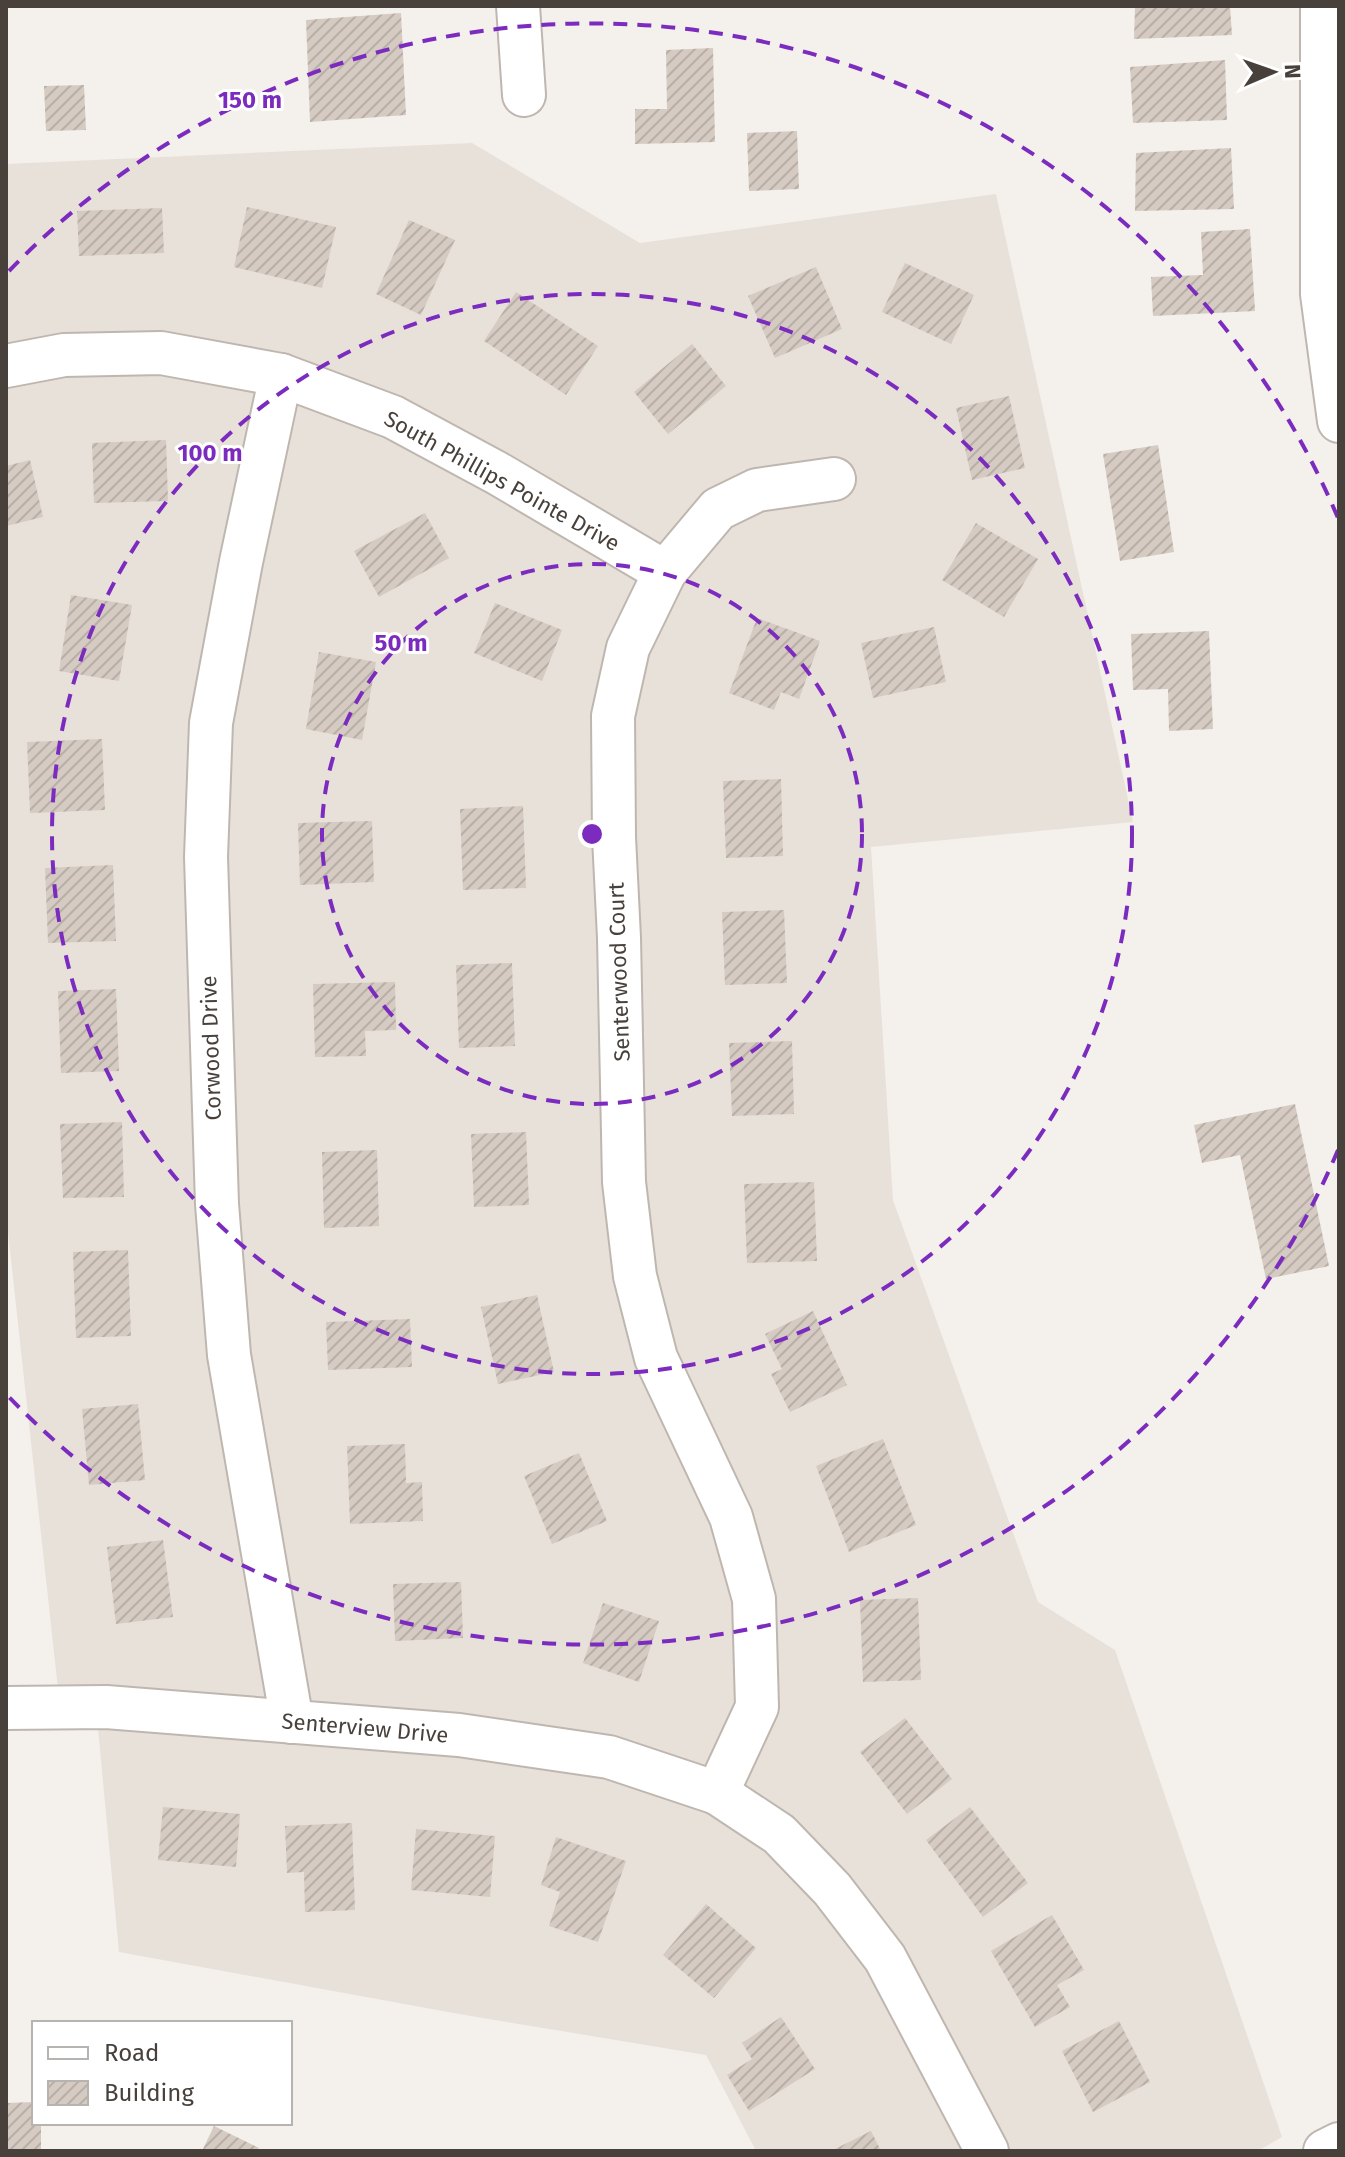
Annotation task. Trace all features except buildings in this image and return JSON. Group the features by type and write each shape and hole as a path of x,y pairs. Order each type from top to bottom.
{"street":[{"path":"518,6 524,95"},
{"path":"1328,29 1322,294 1339,421"},
{"name":"South Phillips Pointe Drive","path":"6,366 64,355 161,353 281,375 393,417 497,473 665,572"},
{"name":"Corwood Drive","path":"281,375 211,723 206,857 217,1204 229,1355 292,1722"},
{"name":"Senterwood Court","path":"717,1793 757,1707 754,1599 731,1517 656,1358 635,1276 624,1182 613,716 628,648 665,572 718,509 757,490 834,479"},
{"name":"Senterview Drive","path":"6,1708 106,1707 459,1735 609,1757 717,1793 779,1834 832,1889 885,1958 987,2151"},
{"path":"1325,2151 1339,2144"}],"shaded area":[{"path":"472,143 640,243 996,194 1133,822 871,847 893,1200 1038,1602 1115,1650 1282,2137 1258,2151 756,2151 706,2055 119,1952 95,1696 58,1689 6,1214 6,164"}]}
